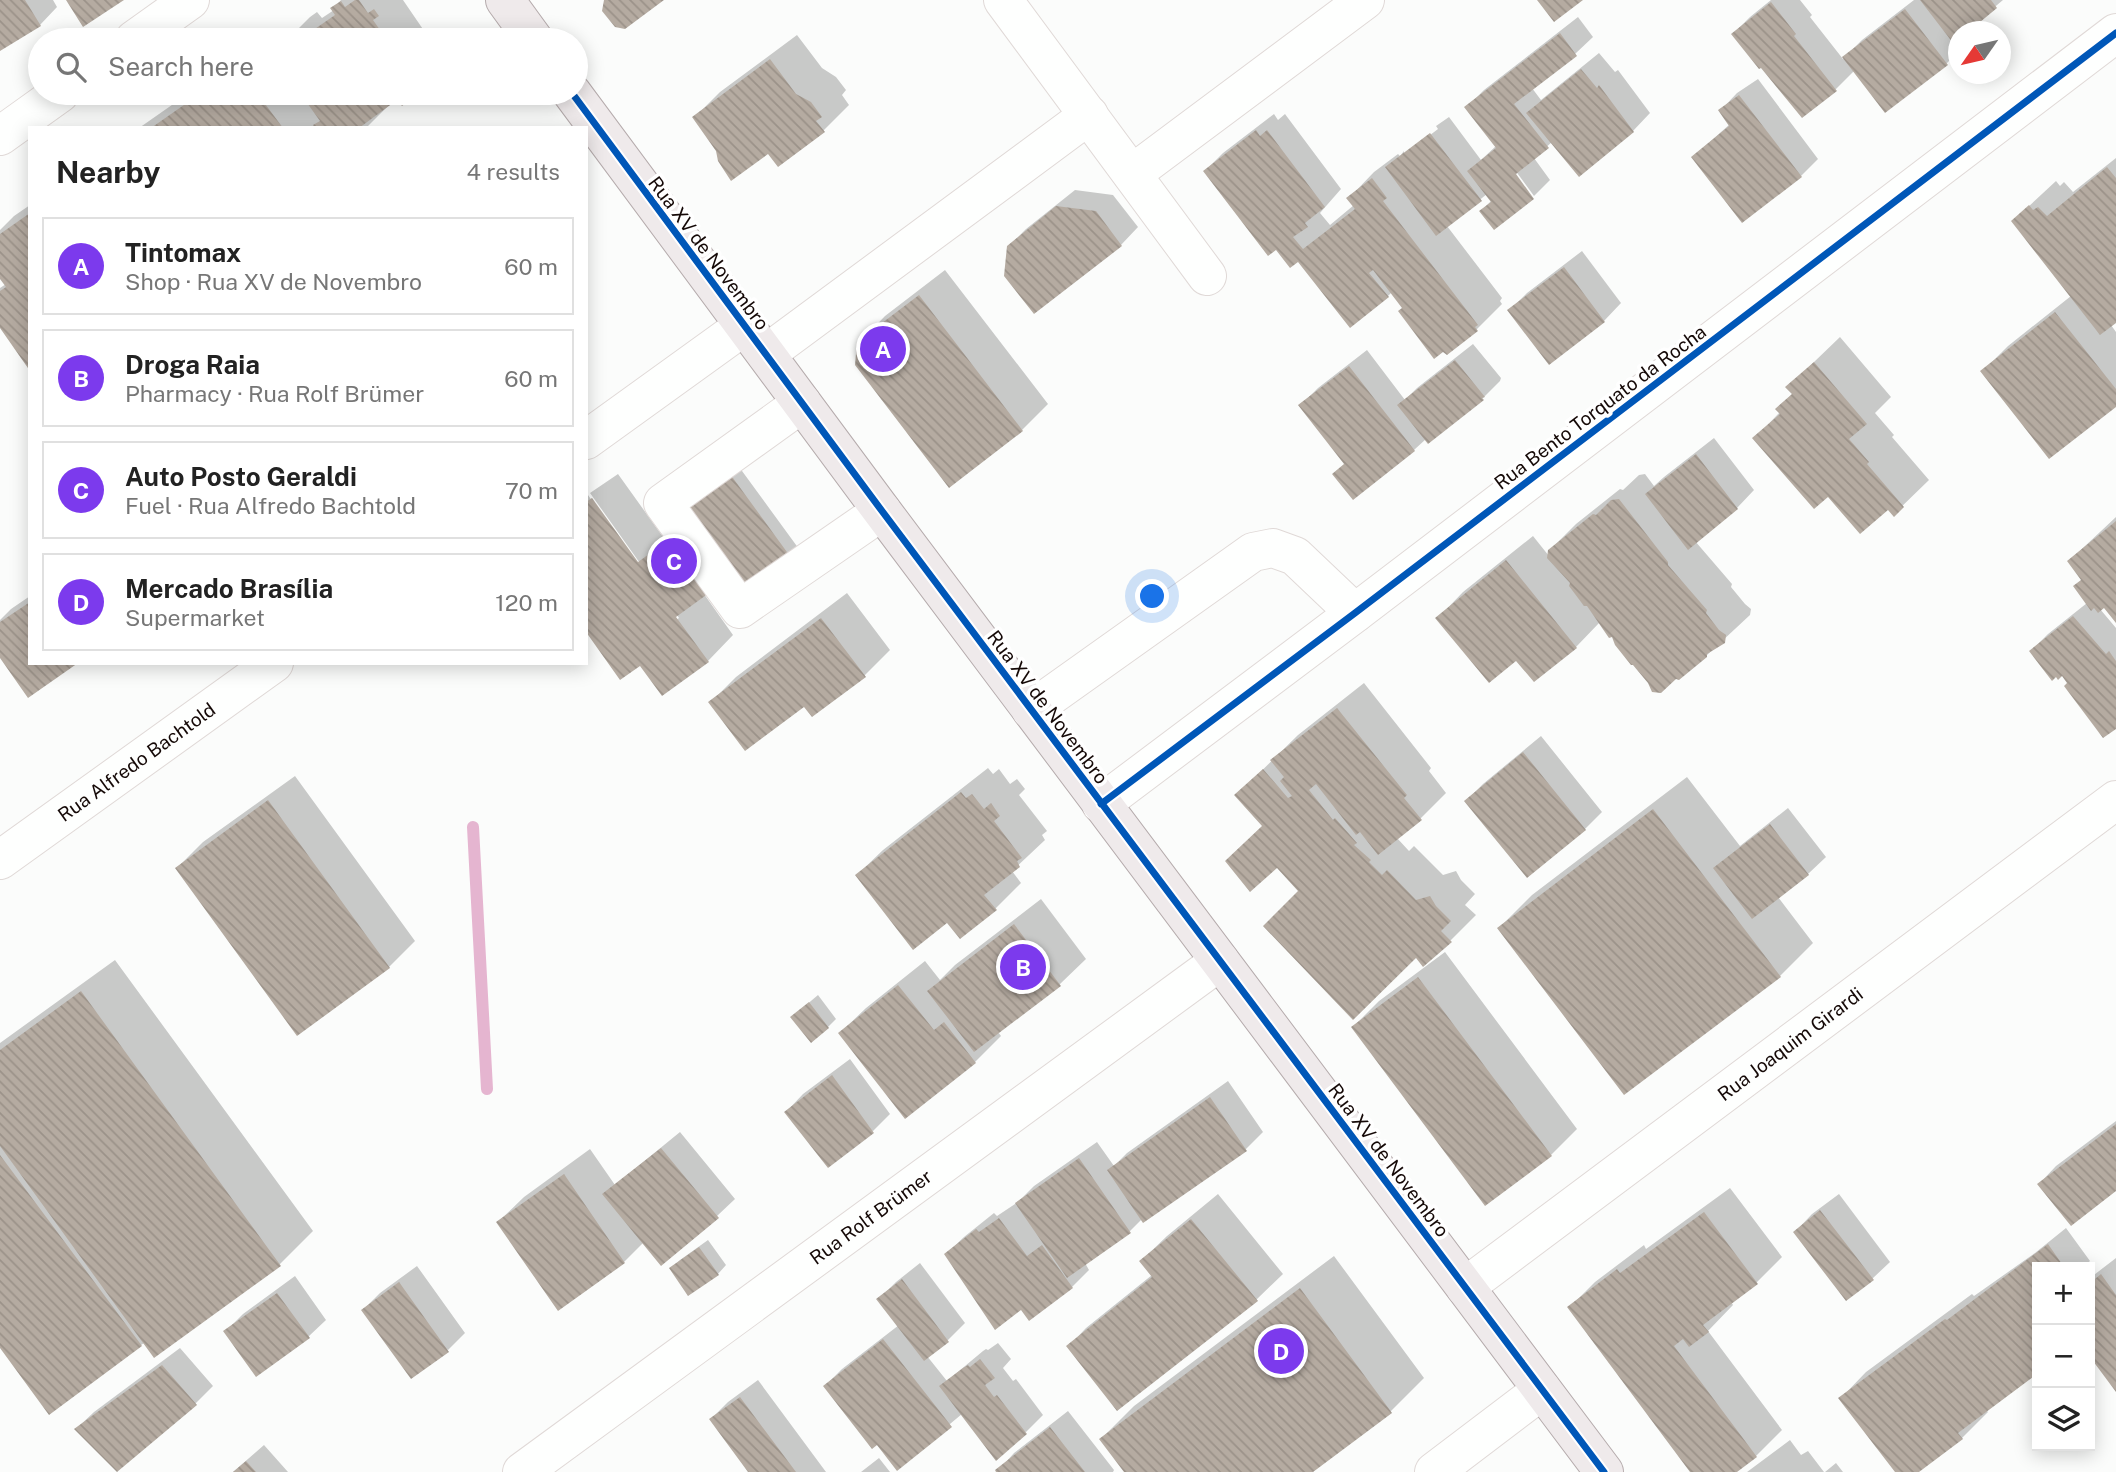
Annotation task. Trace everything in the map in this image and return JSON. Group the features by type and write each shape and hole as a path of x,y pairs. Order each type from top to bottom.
{"main road":[{"path":"505,0 525,28"},
{"name":"Rua XV de Novembro","path":"581,105 1101,804 1604,1472"}],"street":[{"path":"151,28 190,0"},
{"path":"1003,0 1208,276"},
{"path":"1132,174 1365,0"},
{"name":"Rua Bento Torquato da Rocha","path":"1101,804 2116,33"},
{"path":"0,135 43,105"},
{"path":"588,439 755,340 1089,115"},
{"path":"802,403 663,503 740,608 882,511"},
{"path":"1031,710 1253,552 1273,548 1295,556 1355,612"},
{"name":"Rua Alfredo Bachtold","path":"0,860 271,665"},
{"name":"Rua Joaquim Girardi","path":"1465,1287 2116,800"},
{"name":"Rua Rolf Brümer","path":"522,1472 1220,961"},
{"path":"1434,1472 1542,1390"}],"building":[{"path":"0,0 25,0 41,26 28,28 28,34 0,51"},
{"path":"66,0 124,0 83,27"},
{"path":"359,0 368,13 374,9 379,16 373,20 379,28 316,28 335,15 330,8 341,1 345,7"},
{"path":"604,0 664,0 625,29 615,27 602,11"},
{"path":"1537,0 1583,0 1554,22"},
{"path":"1920,0 1991,0 1997,8 1981,21 1948,21 1948,36"},
{"path":"1771,2 1837,91 1802,118 1731,34"},
{"path":"1905,9 1948,65 1885,113 1842,57"},
{"path":"1560,33 1577,56 1514,104 1549,148 1516,174 1534,199 1494,230 1479,211 1491,202 1467,171 1496,148 1464,107"},
{"path":"770,59 796,94 811,102 822,117 816,121 825,132 778,167 768,154 731,181 718,161 716,151 692,117"},
{"path":"1581,69 1597,88 1599,85 1634,132 1579,177 1526,113"},
{"path":"1739,95 1802,177 1742,223 1691,157 1729,126 1718,110"},
{"path":"184,105 266,105 282,126 154,126"},
{"path":"309,105 390,105 362,126 314,126 320,121"},
{"path":"1256,130 1260,136 1267,130 1325,207 1305,223 1308,227 1293,237 1303,249 1355,209 1346,198 1372,178 1387,198 1383,201 1478,325 1475,327 1478,331 1447,355 1443,352 1434,359 1398,311 1402,308 1373,270 1369,273 1389,297 1350,328 1298,262 1290,268 1276,250 1268,256 1203,171"},
{"path":"1430,133 1482,201 1436,236 1385,167"},
{"path":"2107,167 2116,178 2116,323 2100,335 2011,221 2029,205 2033,210 2038,207 2047,216"},
{"path":"1056,206 1096,211 1122,246 1034,314 1004,276 1007,246"},
{"path":"28,214 28,368 0,328 0,291 6,287 0,279 0,234"},
{"path":"1564,267 1605,322 1549,365 1507,310"},
{"path":"919,295 1023,431 949,488 855,365 857,342"},
{"path":"2055,312 2116,389 2116,407 2049,459 1980,371"},
{"path":"1455,360 1485,397 1428,444 1397,405"},
{"path":"1814,362 1867,424 1849,439 1904,507 1894,517 1888,510 1860,534 1828,497 1814,509 1752,438 1780,414 1775,409 1792,394 1785,387"},
{"path":"1349,366 1415,451 1353,500 1332,474 1344,464 1298,405"},
{"path":"1696,454 1738,509 1688,550 1645,494"},
{"path":"725,467 792,559 743,594 731,577 676,617 709,662 662,696 640,666 620,680 588,635 588,501 592,498 638,562 691,524 676,503"},
{"path":"1619,499 1668,565 1707,610 1706,613 1719,630 1726,635 1725,643 1707,654 1707,657 1661,693 1652,692 1648,683 1615,645 1612,637 1609,638 1587,606 1584,606 1569,586 1570,583 1547,558 1548,550 1593,514 1596,515 1611,500"},
{"path":"2116,521 2116,623 2104,608 2098,613 2094,608 2091,611 2073,586 2081,580 2067,561"},
{"path":"1506,560 1577,648 1534,682 1516,661 1489,683 1435,618"},
{"path":"28,603 28,665 75,665 28,698 0,658 0,622"},
{"path":"2073,616 2106,654 2109,651 2116,661 2116,729 2103,738 2064,686 2067,683 2062,676 2052,681 2029,651"},
{"path":"821,618 866,677 812,717 804,707 745,751 708,702"},
{"path":"1337,708 1407,795 1404,798 1422,820 1378,855 1360,832 1356,835 1316,784 1309,790 1382,875 1387,870 1416,900 1430,896 1451,921 1441,931 1452,942 1423,967 1416,958 1353,1020 1263,926 1298,891 1277,868 1250,892 1225,861 1262,826 1234,795 1263,769 1288,798 1292,796 1280,781 1284,777 1270,760"},
{"path":"1523,752 1586,830 1527,878 1464,801"},
{"path":"961,792 966,798 972,794 984,809 991,803 1000,816 994,821 1022,858 1017,861 1020,867 984,895 997,910 960,939 947,923 913,950 855,875"},
{"path":"268,800 390,968 297,1036 175,868"},
{"path":"1653,809 1781,977 1624,1095 1497,928"},
{"path":"1770,824 1809,875 1752,919 1713,868"},
{"path":"1014,924 1061,986 974,1052 927,991"},
{"path":"1418,977 1552,1156 1485,1206 1351,1027"},
{"path":"898,985 934,1030 944,1022 976,1063 905,1119 838,1033"},
{"path":"81,991 281,1266 154,1358 0,1146 0,1050"},
{"path":"809,1002 829,1028 811,1043 790,1017"},
{"path":"832,1075 874,1133 828,1168 784,1112"},
{"path":"1210,1097 1247,1151 1143,1223 1107,1170"},
{"path":"2116,1124 2116,1191 2071,1226 2037,1184"},
{"path":"661,1148 719,1218 661,1266 602,1194"},
{"path":"0,1155 142,1346 49,1415 0,1348"},
{"path":"1079,1158 1131,1233 1067,1278 1015,1203"},
{"path":"564,1174 625,1263 558,1311 496,1222"},
{"path":"1820,1210 1874,1280 1846,1301 1793,1232"},
{"path":"1704,1212 1758,1284 1703,1325 1709,1332 1689,1347 1683,1339 1674,1346 1757,1457 1737,1472 1690,1472 1567,1307 1617,1269 1620,1273"},
{"path":"999,1218 1027,1256 1042,1245 1073,1288 1029,1321 1021,1310 995,1330 944,1254 976,1229 979,1232"},
{"path":"1191,1219 1258,1301 1117,1411 1066,1346 1152,1277 1139,1261"},
{"path":"2048,1244 2061,1262 2032,1262 2032,1378 1958,1433 1963,1439 1919,1472 1895,1472 1838,1398"},
{"path":"699,1247 719,1275 688,1296 669,1268"},
{"path":"2101,1274 2116,1295 2116,1392 2095,1364 2095,1279"},
{"path":"902,1279 949,1342 924,1361 876,1299"},
{"path":"399,1282 449,1352 411,1379 361,1310"},
{"path":"1300,1288 1392,1413 1313,1472 1124,1472 1099,1439"},
{"path":"277,1293 310,1338 256,1377 223,1331"},
{"path":"883,1339 952,1427 897,1471 877,1445 872,1449 823,1386"},
{"path":"980,1359 995,1378 985,1385 994,1397 997,1395 1027,1434 996,1461 939,1386"},
{"path":"162,1365 197,1405 117,1472 74,1429"},
{"path":"740,1397 796,1472 748,1472 709,1419"},
{"path":"1050,1427 1085,1472 996,1472 995,1470"},
{"path":"246,1461 256,1472 233,1472"}],"waterway":[{"path":"473,827 487,1089"}],"cycle path":[{"path":"1101,804 2116,33"},
{"path":"581,105 882,511 1604,1472"}],"place":[{"name":"Tintomax","path":"883,349"},
{"name":"Auto Posto Geraldi","path":"674,561"},
{"name":"Droga Raia","path":"1023,967"},
{"name":"Mercado Brasília","path":"1281,1351"}]}
